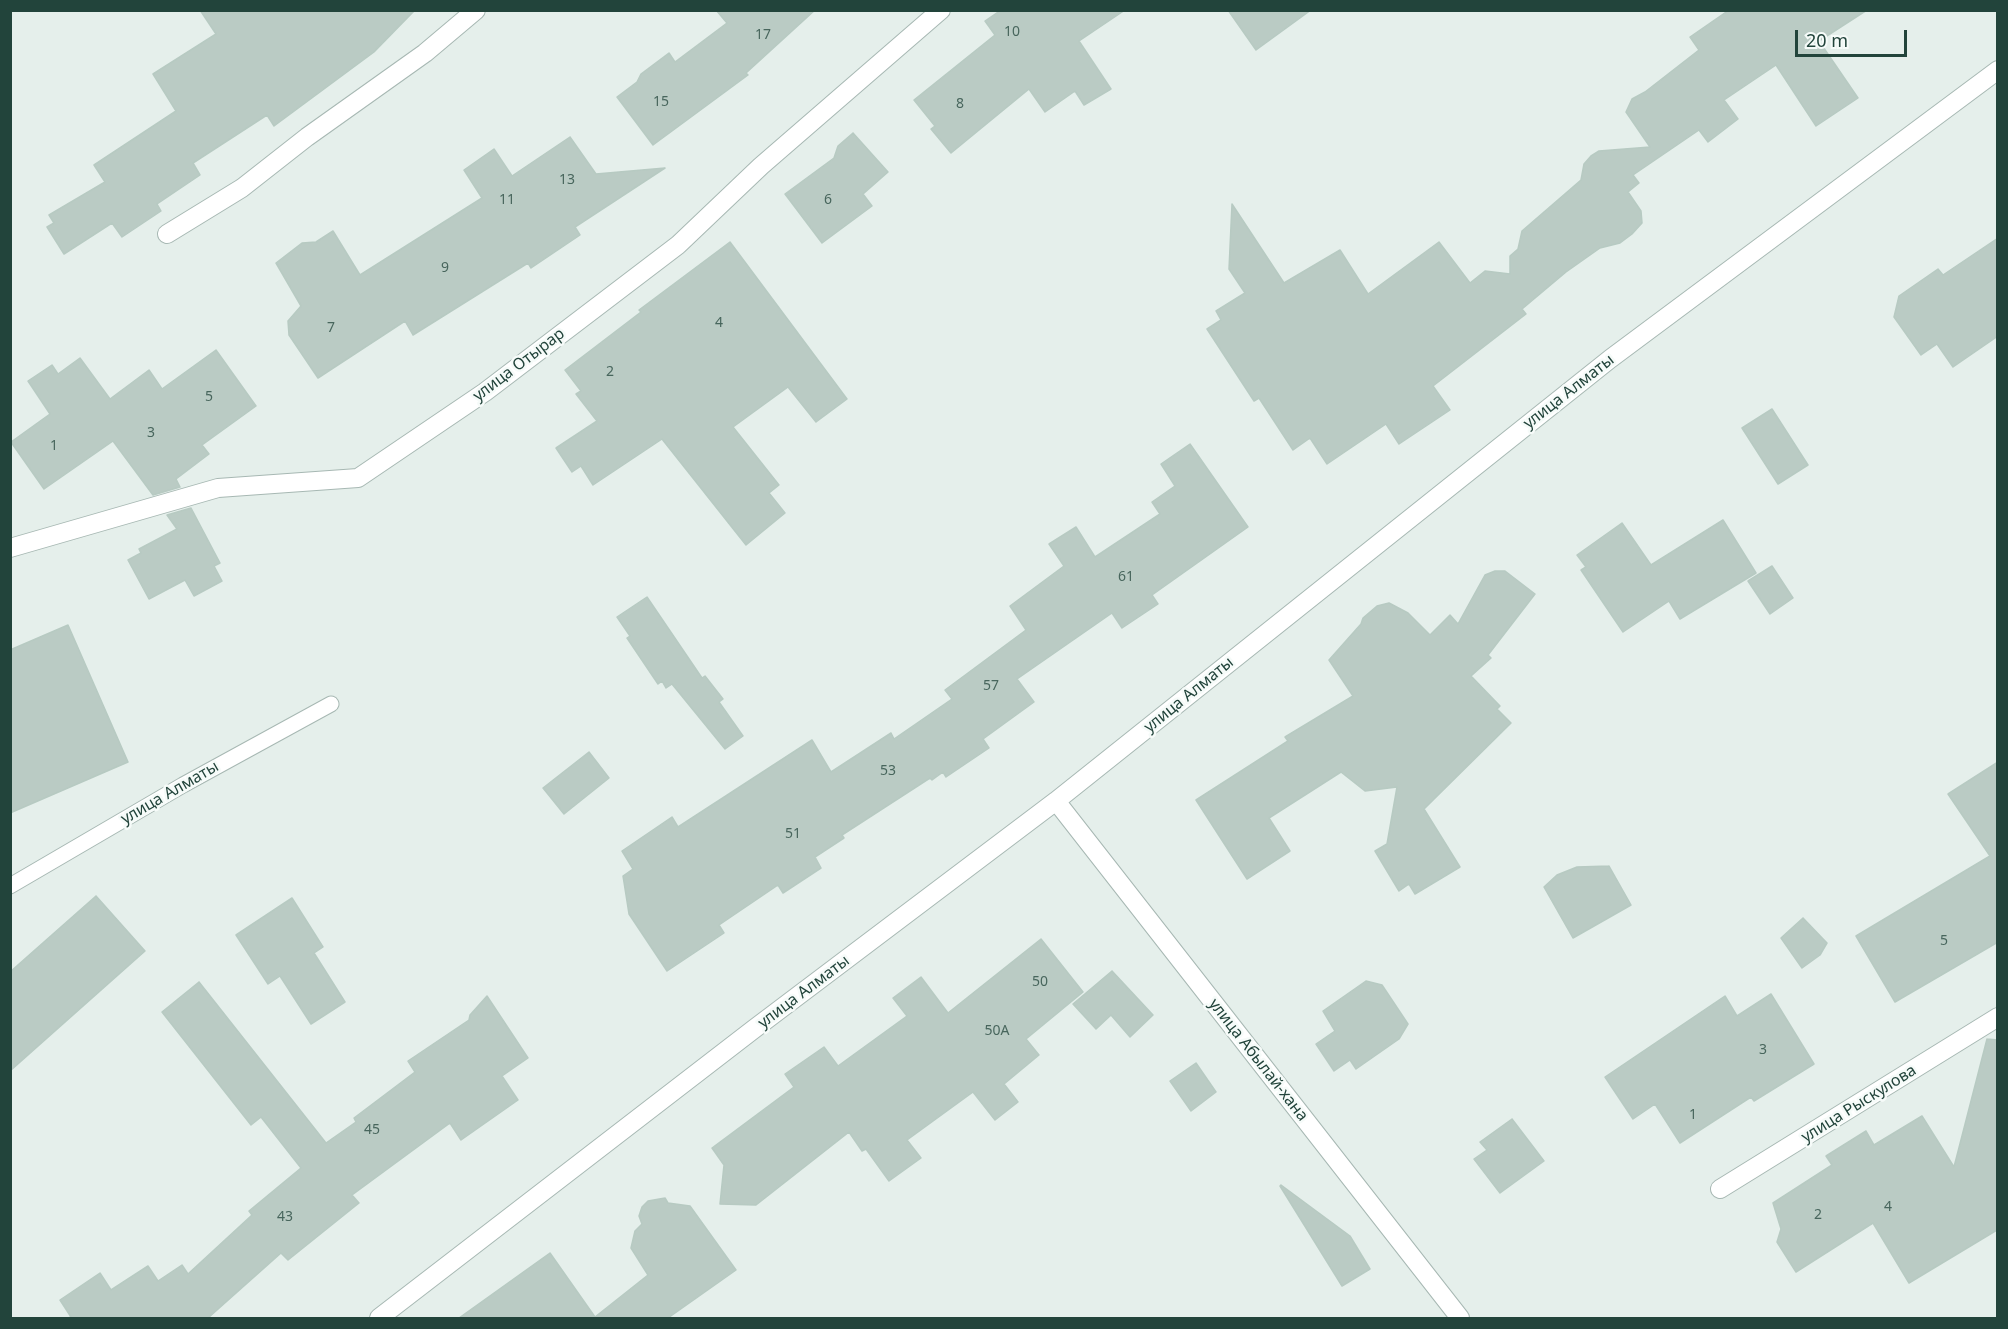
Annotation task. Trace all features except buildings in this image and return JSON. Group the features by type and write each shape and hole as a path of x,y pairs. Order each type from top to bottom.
{"street":[{"path":"167,234 242,188 307,137 425,53 476,10"},
{"name":"улица Отырар","path":"10,548 218,488 358,478 485,392 678,245 761,166 941,10"},
{"name":"улица Алматы","path":"379,1318 744,1036 1056,801 1610,359 1998,70"},
{"name":"улица Абылай-хана","path":"1056,801 1460,1318"},
{"name":"улица Рыскулова","path":"1720,1189 1998,1017"}],"lane":[{"name":"улица Алматы","path":"10,886 183,785 331,704"}]}
